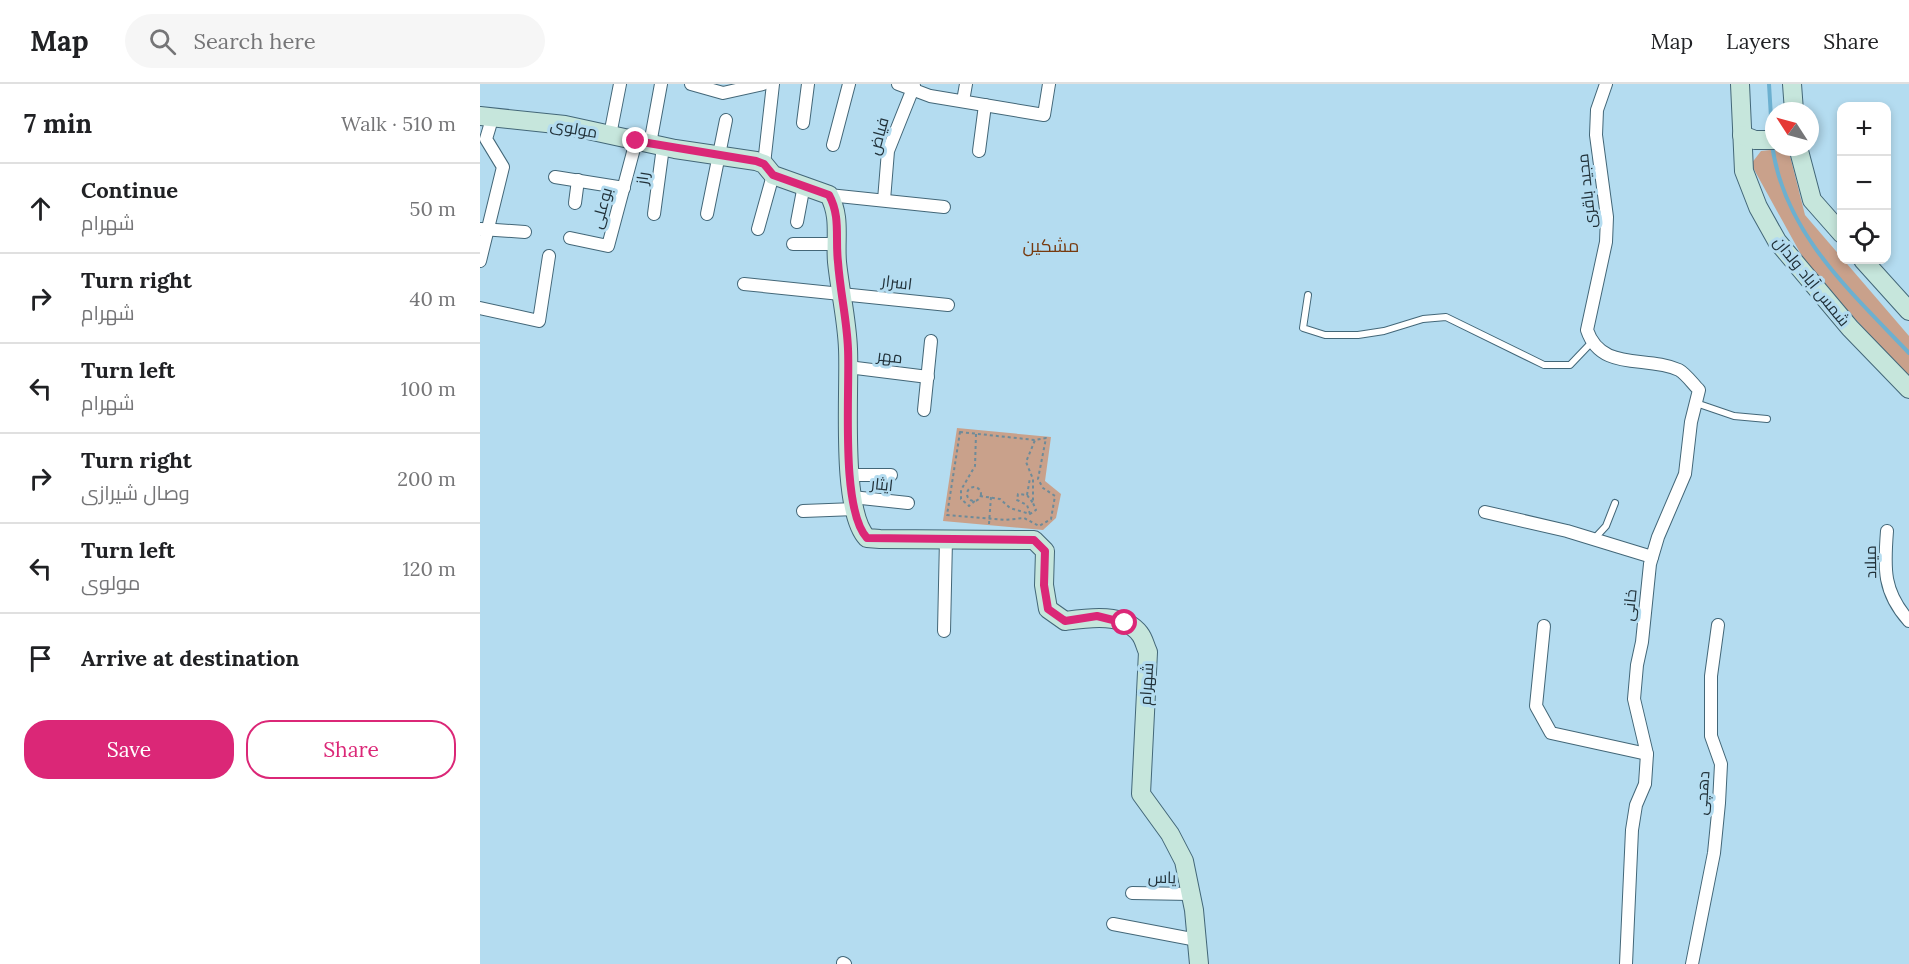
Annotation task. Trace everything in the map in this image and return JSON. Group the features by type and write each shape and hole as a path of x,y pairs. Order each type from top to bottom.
{"street":[{"path":"610,135 620,84"},
{"path":"650,144 661,84"},
{"path":"697,85 723,93 763,84"},
{"path":"758,229 769,169 773,84"},
{"path":"803,123 808,84"},
{"path":"833,145 849,84"},
{"path":"898,84 963,101 1044,115 1049,84"},
{"path":"963,101 966,84"},
{"name":"مجید باقری","path":"1591,343 1587,330 1606,242 1607,217 1596,135 1597,110 1606,84"},
{"name":"شمس آباد ولدان","path":"1740,84 1744,171 1758,207 1777,241 1850,328 1909,390"},
{"path":"1792,84 1793,102"},
{"name":"فیاض","path":"884,200 888,151 913,87"},
{"path":"979,151 985,105"},
{"path":"480,261 484,229 503,167 486,139 486,118"},
{"name":"مولوی","path":"486,118 565,125 650,144 719,155 769,169 829,195 944,207"},
{"path":"707,214 726,120"},
{"path":"1742,135 1755,140 1765,141"},
{"name":"بوعلی","path":"570,238 608,246 624,188 650,144"},
{"name":"راز","path":"650,144 654,214"},
{"path":"1799,156 1812,200 1837,228"},
{"path":"555,177 624,188"},
{"path":"574,204 578,180"},
{"path":"797,222 804,185"},
{"path":"829,195 837,209 837,243 848,367 853,503"},
{"path":"484,229 525,232"},
{"path":"793,244 837,243"},
{"path":"480,308 539,321 549,256"},
{"path":"1867,264 1909,311"},
{"name":"اسرار","path":"744,284 842,292 948,305"},
{"path":"924,410 932,341"},
{"path":"1591,343 1609,357 1645,362 1680,371 1699,390 1696,403"},
{"name":"مهر","path":"848,367 928,377"},
{"name":"خانی","path":"1626,964 1632,830 1636,805 1646,784 1647,754 1635,699 1652,557 1685,474 1691,422 1696,403"},
{"path":"851,475 891,475"},
{"name":"ایثار","path":"803,512 853,503 908,503"},
{"name":"شهرام","path":"853,503 860,531 867,538 1034,540 1045,551 1044,585 1048,609 1065,621 1097,616 1125,623 1140,633 1148,652 1141,794 1170,834 1184,861 1191,894 1199,964"},
{"path":"1485,512 1593,539 1652,557"},
{"name":"میلاد","path":"1887,531 1886,585 1897,608 1909,621"},
{"path":"944,632 946,539"},
{"name":"دهچی","path":"1692,964 1714,853 1719,803 1721,764 1711,736 1711,676 1718,625"},
{"path":"1544,626 1536,706 1551,733 1647,754"},
{"name":"یاس","path":"1132,893 1191,894"},
{"path":"1113,924 1197,940"}],"lane":[{"path":"1308,296 1303,328 1325,334 1358,335 1384,331 1424,319 1446,317 1544,365 1570,365 1591,343"},
{"path":"1696,403 1734,416 1767,419"},
{"path":"1593,539 1606,526 1615,503"}],"path":[{"path":"960,432 976,434 1035,440 1046,438 1038,479 1043,488 1055,496 1051,519 1040,526 1024,518 989,519 946,515 960,432"},
{"path":"976,434 975,466 961,490 961,499 969,506 980,496"},
{"path":"1033,502 1033,479 1026,462 1035,440"},
{"path":"1027,495 1031,475"},
{"path":"976,500 968,497 970,489 978,489 980,496"},
{"path":"980,496 1000,499 1017,511 1030,514 1036,510 1027,495 1018,494 1017,500 1027,505 1030,514"},
{"path":"988,539 991,498"}],"shaded area":[{"path":"1761,151 1765,151 1765,156 1790,156 1805,215 1837,252 1837,264 1847,264 1909,336 1909,378 1808,267 1751,164"},
{"path":"957,428 1051,437 1045,481 1061,494 1056,518 1043,530 943,521"}],"waterway":[{"path":"1769,84 1770,102"},
{"path":"1775,156 1779,176 1790,205 1805,233 1844,284 1909,353"}],"district":[{"name":"مشکین","path":"1051,246"}],"route":[{"path":"636,141 756,161 764,164 773,175 783,176 829,195 837,209 837,260 848,348 852,497 860,531 867,538 1034,540 1045,551 1044,585 1048,609 1065,621 1097,616 1125,623"}]}
